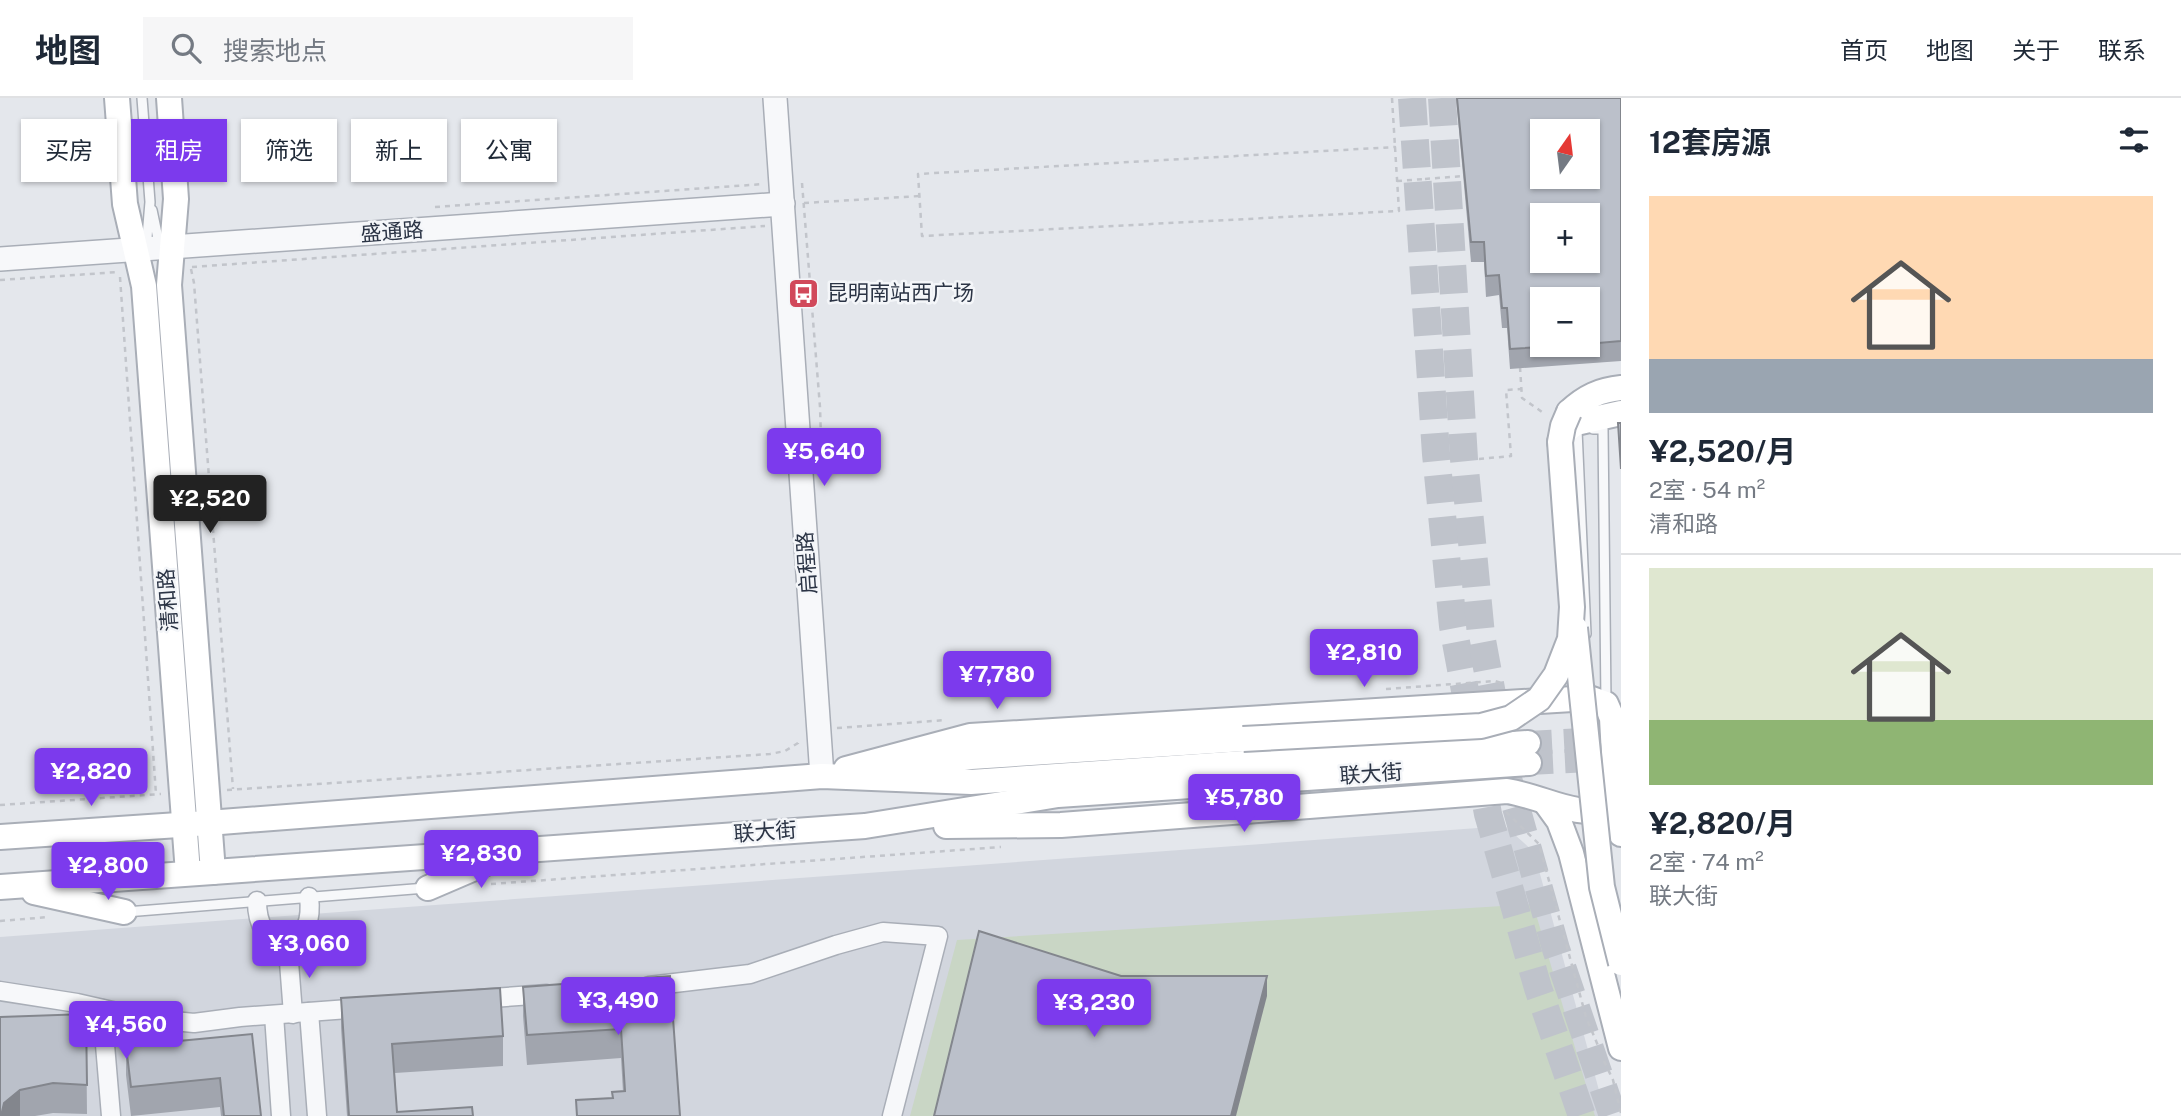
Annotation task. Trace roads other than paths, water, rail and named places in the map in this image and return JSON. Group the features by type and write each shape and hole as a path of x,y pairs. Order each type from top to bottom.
{"main road":[{"name":"清和路","path":"117,98 125,204 154,248 169,285 196,824 188,873"},
{"name":"清和路","path":"169,98 176,199 154,248 144,286 194,791"},
{"path":"1621,388 1607,389 1584,398 1569,412 1561,434 1572,607 1602,887 1621,963"},
{"path":"1561,434 1576,423 1621,413"},
{"path":"822,776 971,757 1480,726 1511,718 1539,699 1556,675 1570,639 1572,607"},
{"path":"822,776 970,736 1590,698 1606,704 1612,718 1619,822 1507,791 1061,825 865,826"},
{"name":"联大街","path":"0,837 822,776 971,782 1528,753 1058,795 865,826 5,886"},
{"path":"1546,803 1559,821 1571,853 1621,1048"},
{"name":"清和路","path":"196,824 213,872"},
{"path":"428,888 515,850"},
{"path":"5,886 124,912"}],"street":[{"name":"启程路","path":"775,98 792,207 822,776"},
{"name":"盛通路","path":"0,259 792,207"},
{"path":"288,949 299,940 307,927 311,912 309,897"},
{"path":"257,901 257,917 263,931 274,942 288,949"},
{"path":"627,988 750,974 883,932 938,936 892,1116"},
{"path":"288,949 317,1116"},
{"path":"0,991 143,1018 194,1023 378,1007"},
{"path":"461,1001 558,993"},
{"path":"102,1009 110,1116"},
{"path":"274,1016 281,1116"}],"lane":[{"name":"清和路","path":"142,98 154,248"},
{"name":"清和路","path":"150,202 154,248"},
{"path":"1568,699 1585,676 1587,655 1577,430 1603,429 1606,704"},
{"path":"124,912 428,888"}],"tunnel":[{"path":"1412,98 1436,454 1453,626 1488,814 1538,988 1582,1116"},
{"path":"1442,98 1464,459 1481,635 1507,775 1556,949 1613,1116"},
{"path":"1528,743 1621,738"},
{"path":"1529,763 1608,759"}],"place":[{"name":"昆明南站西广场","path":"804,293"}]}
